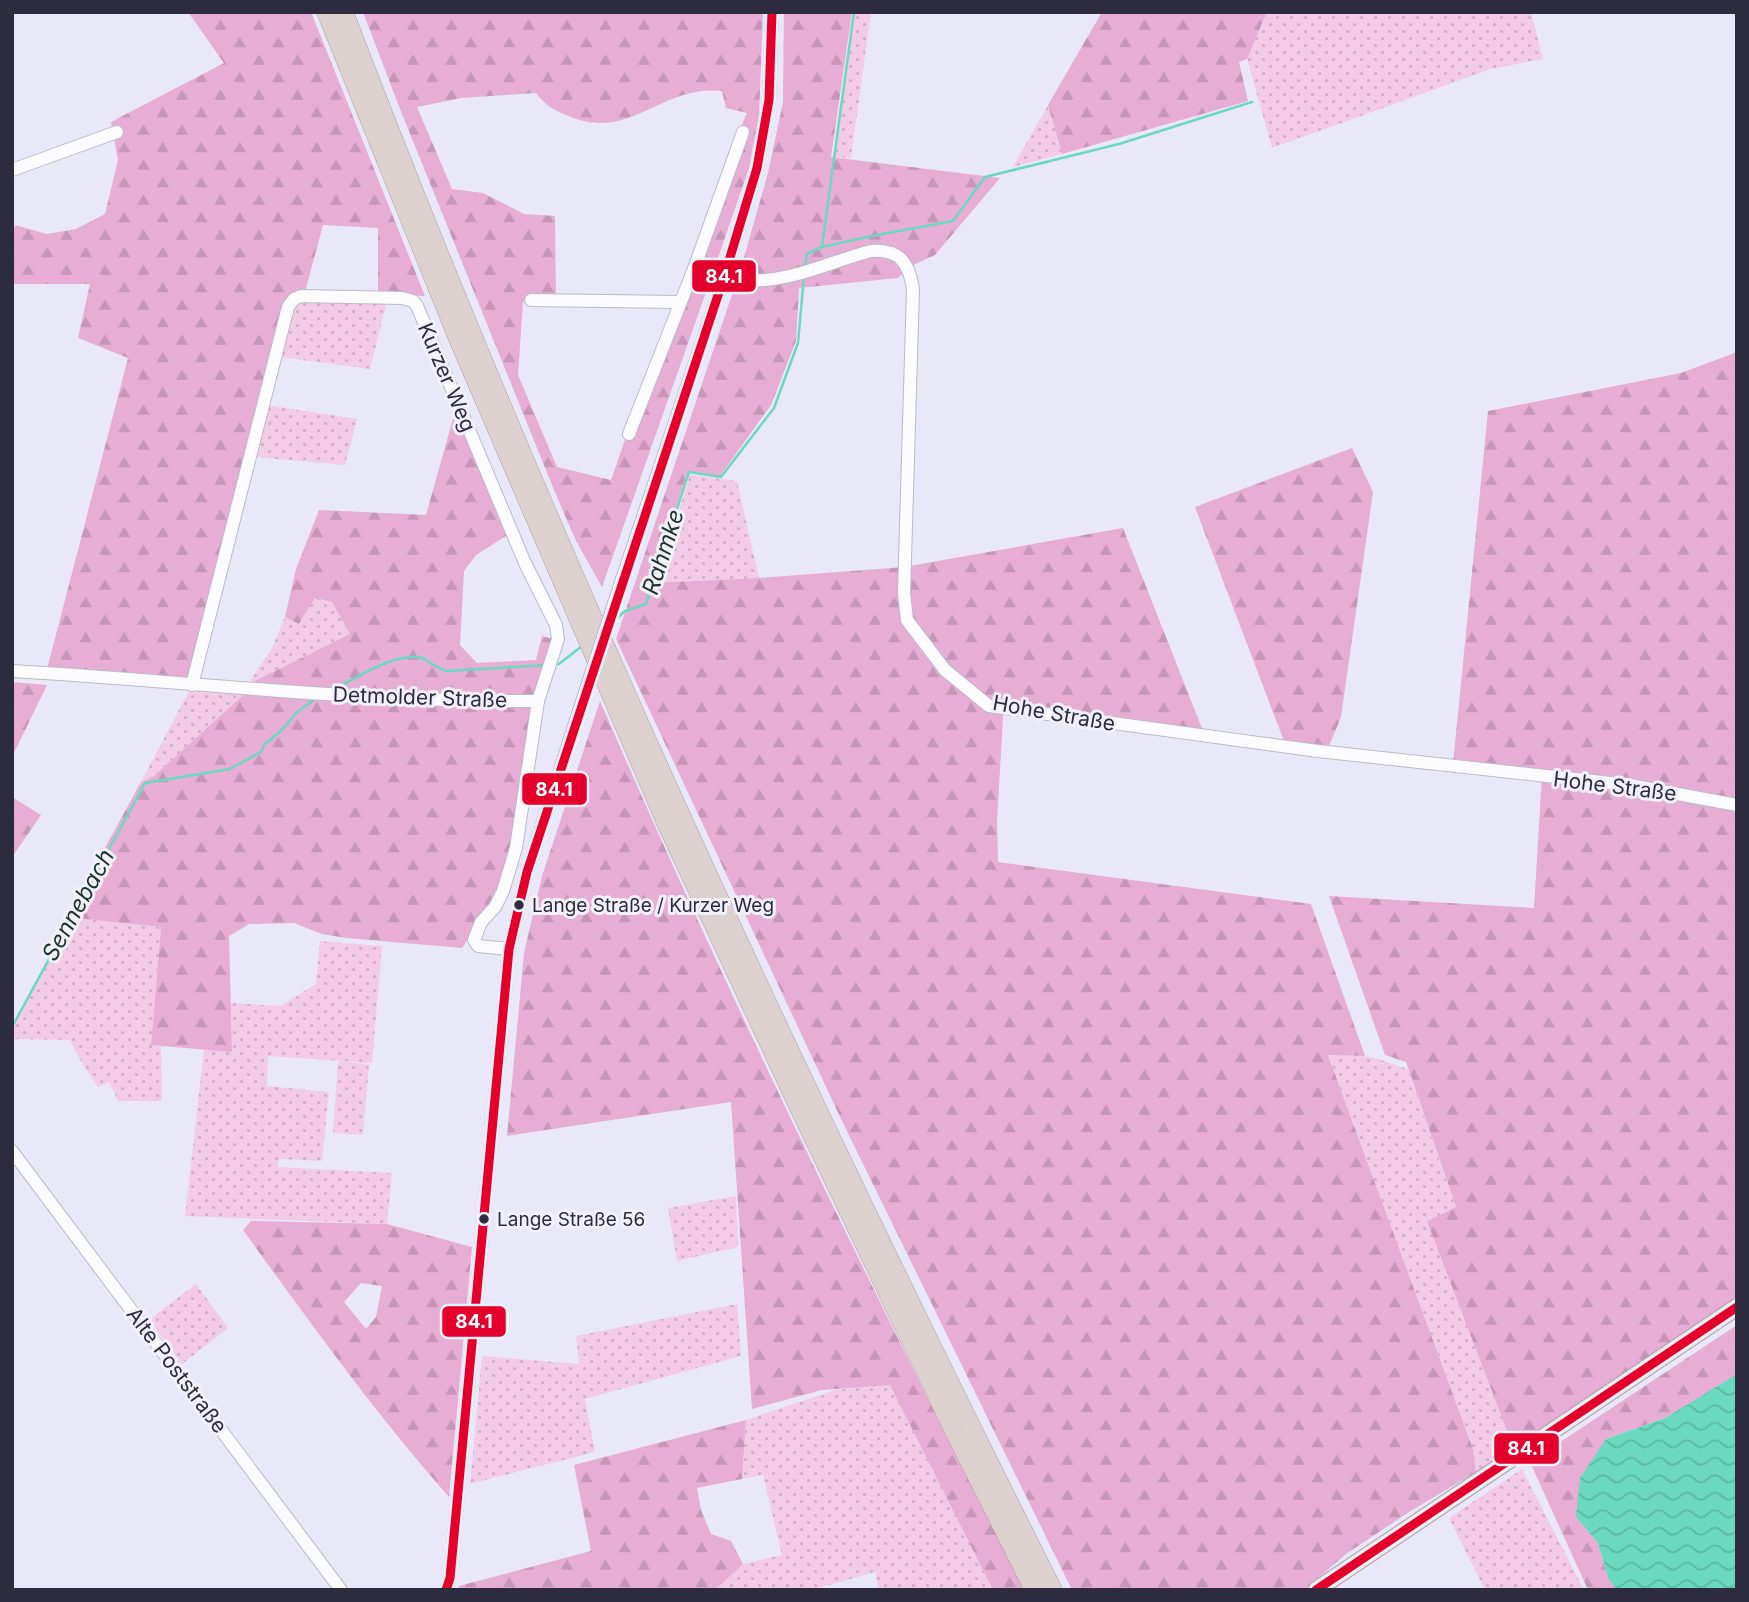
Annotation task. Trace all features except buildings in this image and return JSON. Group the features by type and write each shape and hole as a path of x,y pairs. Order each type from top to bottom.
{"highway":[{"path":"326,12 464,351 595,639 963,1412 1054,1590"},
{"path":"344,12 666,823 798,1106 953,1429 1034,1590"}],"main road":[{"path":"1316,1590 1737,1307"}],"street":[{"path":"446,1590 450,1578 509,949 527,872 725,274 757,168 769,100 772,12"},
{"path":"12,170 117,132"},
{"path":"629,434 695,266 743,132"},
{"name":"Hohe Straße","path":"695,266 748,280 766,280 882,250 897,256 910,270 913,289 904,593 907,620 945,670 989,706 1318,751 1629,785 1737,805"},
{"name":"Kurzer Weg","path":"192,685 288,307 294,299 301,296 401,298 413,301 417,306 525,563 556,625 558,639 538,701"},
{"path":"531,300 679,302"},
{"name":"Detmolder Straße","path":"12,671 356,696 486,702 538,701 516,848 503,891 495,907 481,922 474,940 478,946 509,949"},
{"name":"Alte Poststraße","path":"12,1151 341,1590"}],"shaded area":[{"path":"855,12 871,12 851,158 834,157"},
{"path":"1267,12 1531,12 1543,59 1491,69 1272,148 1247,59"},
{"path":"1048,105 1062,154 1013,167"},
{"path":"301,300 387,301 370,369 279,357 290,312"},
{"path":"267,405 357,419 345,465 253,457"},
{"path":"690,475 737,481 759,578 656,583"},
{"path":"315,598 332,602 350,634 256,681 250,681 272,648 285,617 299,624"},
{"path":"190,689 246,694 154,776 141,782"},
{"path":"73,917 161,927 151,1044 161,1046 162,1101 118,1101 109,1082 98,1087 70,1040 12,1039 12,1028"},
{"path":"320,941 382,946 372,1063 268,1056 267,1086 329,1092 322,1161 279,1159 278,1167 392,1173 387,1224 185,1216 204,1049 232,1051 231,1003 280,1006 316,984"},
{"path":"1328,1054 1372,1057 1408,1069 1456,1208 1428,1221 1514,1449 1476,1472 1473,1449"},
{"path":"338,1061 369,1064 363,1135 333,1133"},
{"path":"736,1196 738,1247 677,1261 668,1208"},
{"path":"196,1284 228,1328 182,1364 149,1320"},
{"path":"737,1304 741,1356 585,1399 595,1452 470,1484 482,1356 579,1364 576,1336"},
{"path":"890,1384 993,1590 879,1590 875,1572 812,1590 715,1590 743,1564 782,1555 763,1475 742,1479 746,1420 835,1390"},
{"path":"1522,1469 1584,1590 1485,1590 1449,1518"}],"green space":[{"path":"188,12 311,12 425,296 378,294 378,228 323,225 305,292 296,293 188,679 47,669 128,358 78,338 90,284 12,284 12,236 15,225 47,234 76,229 105,214 118,160 111,122 224,63"},
{"path":"363,12 763,12 759,115 749,168 717,261 711,261 705,256 750,130 741,127 747,113 726,108 722,91 682,95 611,122 592,122 571,117 552,108 536,93 461,98 417,107 452,189 483,193 524,214 555,216 556,304 523,302 518,375 557,467 611,480 626,437 633,439 698,274 706,274 711,278 602,587 576,541 554,490"},
{"path":"784,12 852,12 831,157 1000,178 935,255 909,267 898,278 799,288 796,341 771,405 720,476 688,471 651,583 904,567 1123,528 1203,731 1004,701 997,821 998,862 1311,904 1365,1056 1328,1055 1473,1449 1476,1472 1346,1554 1304,1590 1072,1590 842,1121 616,639 741,268 768,173 783,102"},
{"path":"1102,12 1267,12 1247,59 1239,62 1248,101 1062,154 1048,105"},
{"path":"1737,352 1737,1301 1514,1449 1427,1221 1456,1207 1406,1062 1385,1055 1329,896 1534,908 1542,775 1453,764 1488,411 1681,373"},
{"path":"456,408 509,534 476,555 464,571 460,645 477,663 536,660 542,636 553,639 532,716 503,886 462,948 346,938 322,934 294,923 249,924 229,936 232,1052 151,1045 161,927 67,917 141,782 154,776 248,691 255,681 350,634 332,602 315,598 299,624 285,617 296,569 319,510 426,515"},
{"path":"1352,448 1373,492 1341,717 1328,748 1284,741 1195,507"},
{"path":"12,682 47,685 12,757"},
{"path":"600,701 752,1037 1024,1590 993,1590 890,1385 822,1390 752,1409 731,1102 507,1136 524,953 542,876"},
{"path":"12,797 41,815 12,857"},
{"path":"251,1221 387,1224 472,1247 449,1497 368,1399 243,1230","holes":["361,1283 382,1286 376,1317 366,1329 344,1302"]},
{"path":"1737,1325 1737,1374 1665,1418 1606,1439 1576,1517 1598,1543 1608,1578 1617,1590 1588,1590 1530,1462"},
{"path":"746,1420 742,1479 697,1488 701,1510 711,1534 731,1541 743,1564 715,1590 458,1590 459,1586 591,1551 574,1465"}],"water":[{"path":"1737,1374 1737,1590 1617,1590 1608,1578 1598,1543 1576,1517 1580,1478 1606,1439 1665,1418"}],"waterway":[{"name":"Rahmke","path":"805,266 807,254 822,247 854,12"},
{"path":"822,247 953,221 985,177 1119,144 1252,102"},
{"name":"Rahmke","path":"615,620 625,611 646,604 689,472 721,477 774,408 798,343 804,276"},
{"name":"Rahmke","path":"553,664 559,664 582,646"},
{"name":"Rahmke","path":"333,690 401,658 422,658 447,671 546,665"},
{"name":"Sennebach","path":"12,1027 145,783 230,769 261,752 265,744 282,730 296,713 315,699"}],"transit line":[{"name":"84.1","path":"446,1590 450,1578 509,949 527,872 725,274 757,168 769,100 772,12"},
{"name":"84.1","path":"1316,1590 1737,1307"}],"place":[{"name":"Lange Straße / Kurzer Weg","path":"519,905"},
{"name":"Lange Straße 56","path":"484,1219"}]}
